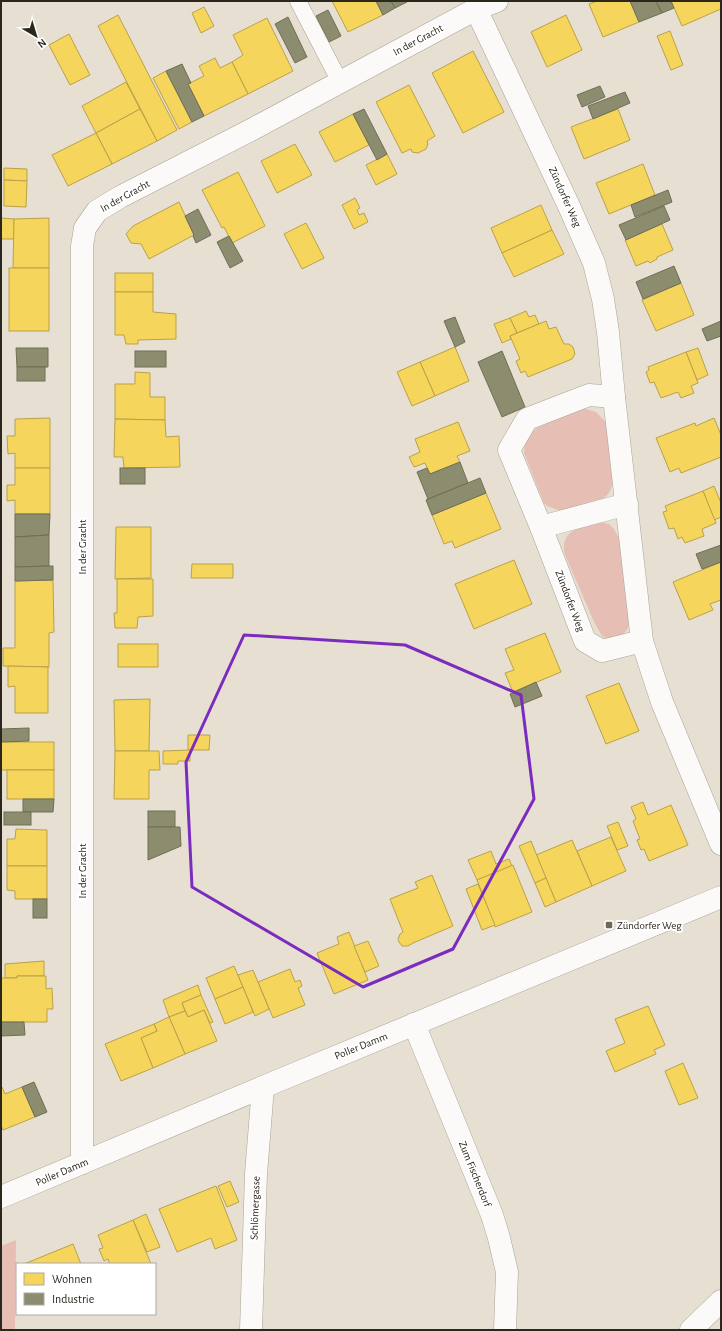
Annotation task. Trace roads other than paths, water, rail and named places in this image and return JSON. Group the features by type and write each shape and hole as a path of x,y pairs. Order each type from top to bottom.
{"street":[{"name":"In der Gracht","path":"82,1163 82,246 85,228 97,211 120,197 251,130 476,10 497,1"},
{"name":"Zündorfer Weg","path":"476,10 568,204 594,264 603,299 608,332 642,641 662,702 721,844"},
{"name":"Zündorfer Weg","path":"614,397 589,395 527,419 509,450 541,527 585,641 602,651 642,641"},
{"path":"541,527 627,504"},
{"name":"Poller Damm","path":"1,1197 263,1086 721,897"},
{"name":"Zum Fischerdorf","path":"414,1024 492,1215 499,1238 507,1272 505,1330"},
{"name":"Schlömergasse","path":"251,1330 256,1174 263,1086"},
{"path":"691,1330 721,1302"}],"lane":[{"path":"298,1 340,82"}],"place":[{"name":"Zündorfer Weg","path":"609,925"}]}
